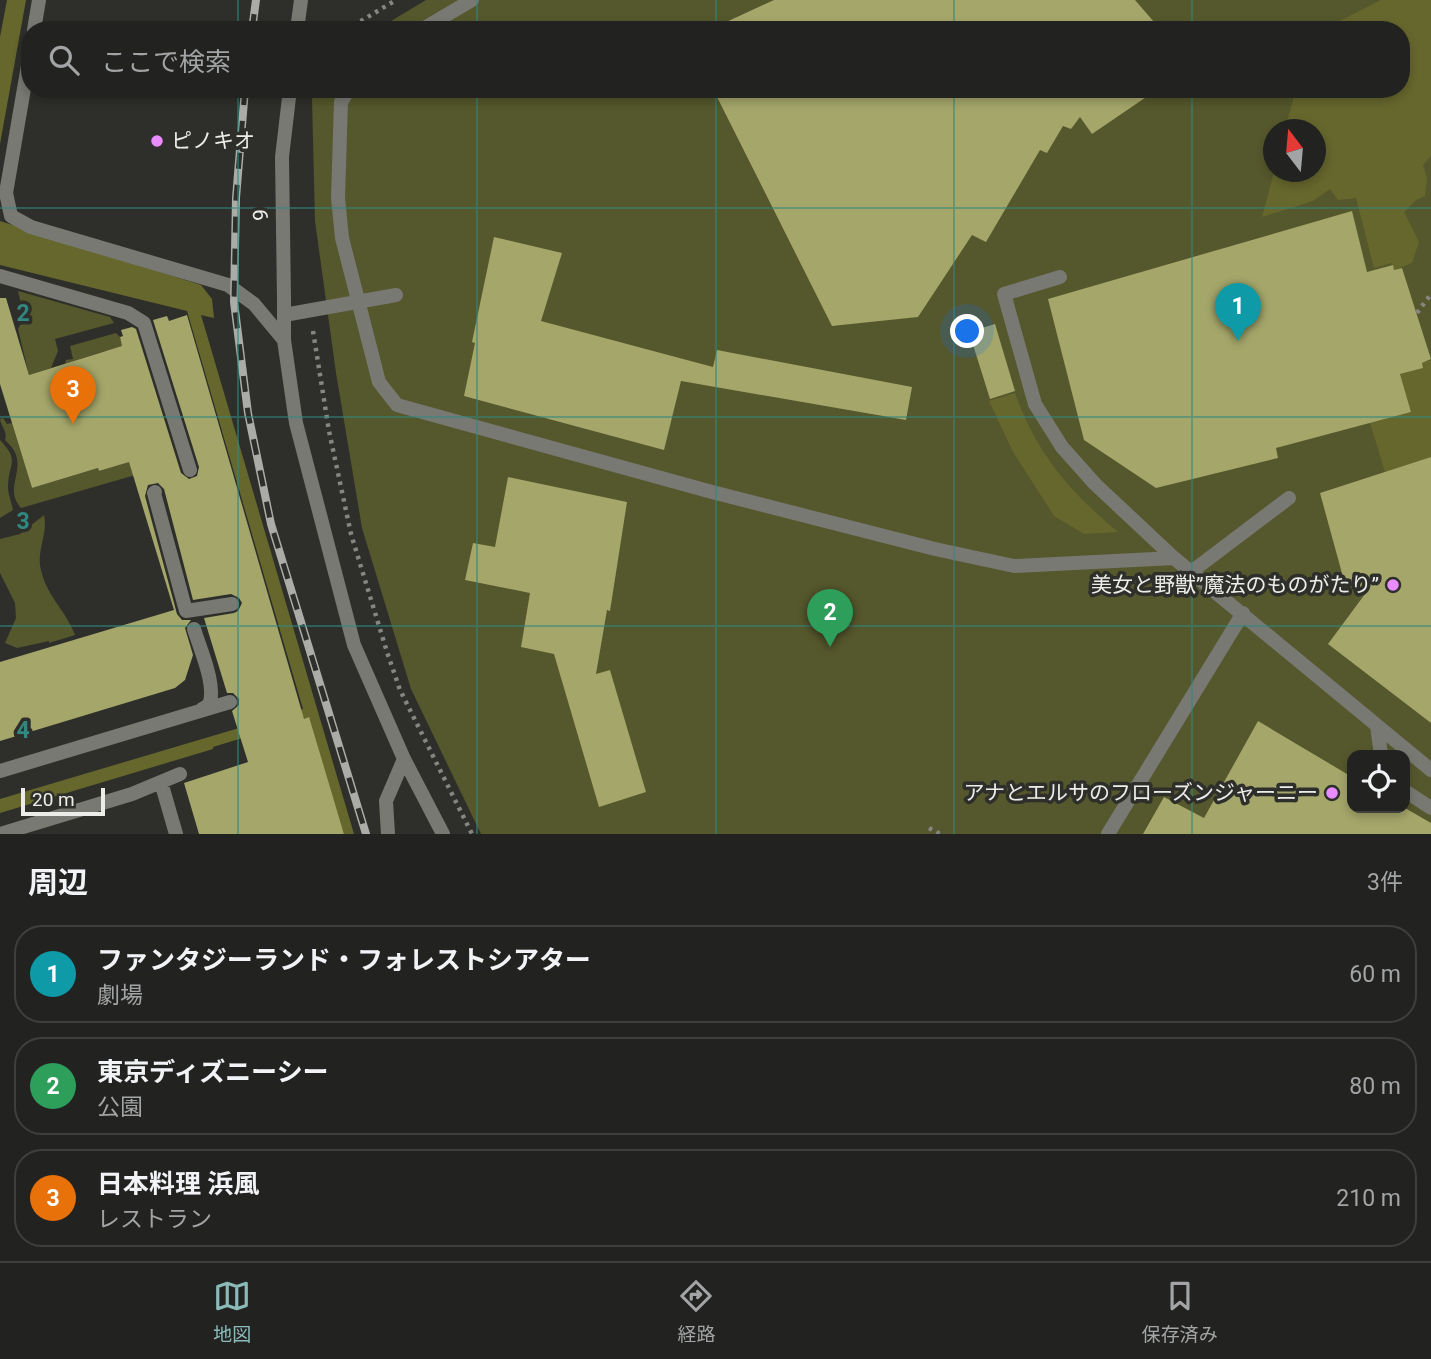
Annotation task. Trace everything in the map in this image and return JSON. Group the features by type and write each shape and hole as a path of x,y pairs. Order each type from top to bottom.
{"lane":[{"path":"36,21 39,0"},
{"path":"298,21 301,0"},
{"path":"436,21 472,0"},
{"path":"22,98 4,205 11,216 31,227 228,285 254,304 284,340"},
{"name":"9","path":"289,98 282,157 284,340 296,423 354,645 404,759 443,834"},
{"path":"343,98 341,102 338,198 342,238 379,382 397,405 712,492 935,549 1014,566 1174,558"},
{"path":"0,276 128,313 144,323 190,470"},
{"path":"1060,277 1004,294 1035,404 1062,447 1095,484 1174,558 1431,770"},
{"path":"284,315 396,295"},
{"path":"155,492 186,611 232,604"},
{"path":"1191,572 1289,498"},
{"path":"1108,834 1243,613"},
{"path":"194,629 212,698 209,705 195,712"},
{"path":"0,771 230,702"},
{"path":"1377,726 1380,750"},
{"path":"388,834 386,801 404,759"},
{"path":"0,834 132,794 180,774"},
{"path":"161,782 176,834"},
{"path":"1410,794 1431,808"}],"path":[{"path":"361,21 396,0"},
{"path":"1417,313 1431,294"},
{"path":"309,310 329,431 351,534 383,640 400,690 472,834"},
{"path":"929,828 940,834"}],"green space":[{"path":"426,0 1431,0 1431,834 481,834 411,689 362,528 336,373 315,221 313,98 1410,98 1410,21 391,21"},
{"path":"18,291 110,317 114,323 55,339 58,351 51,368 29,375 18,329 24,317"},
{"path":"116,333 120,337 133,382 105,351 65,364 66,360 73,359 70,346"},
{"path":"3,418 7,424 12,423 32,488 134,460 139,474 21,508 14,496 17,459 5,440 6,434 0,419"},
{"path":"0,440 12,458 8,487 13,510 0,518"},
{"path":"44,515 40,565 46,585 75,635 49,643 17,648 5,643 16,618 15,603 0,573 0,539 20,534"}],"shaded area":[{"path":"7,0 26,0 0,144 0,37"},
{"path":"1381,0 1431,0 1431,156 1423,165 1427,178 1425,196 1416,200 1404,212 1419,242 1412,263 1394,270 1392,263 1374,268 1356,198 1338,200 1330,189 1313,201 1262,217 1271,182 1326,182 1326,119 1288,119 1294,98 1410,98 1410,21 1340,21"},
{"path":"0,221 201,285 212,299 214,318 201,315 354,834 344,834 308,718 0,813 0,799 303,709 187,311 0,265"},
{"path":"1431,360 1431,457 1385,472 1370,423 1411,412 1400,374 1423,368 1422,363"},
{"path":"1015,393 1033,434 1056,470 1085,502 1118,532 1084,534 1054,516 1013,452 989,401"}],"building":[{"path":"774,0 1135,0 1153,21 728,21"},
{"path":"718,98 1145,98 1092,134 1080,117 1071,129 1063,126 1047,153 1040,150 986,242 972,235 918,317 832,326"},
{"path":"1352,211 1367,272 1393,265 1394,270 1402,268 1431,359 1422,363 1423,368 1400,374 1411,412 1276,448 1278,458 1156,488 1084,440 1048,299"},
{"path":"494,237 562,253 541,321 713,367 717,350 912,387 906,420 681,381 664,450 464,396 475,343 472,342"},
{"path":"0,298 6,298 29,375 122,346 121,330 132,327 136,329 181,473 189,479 197,476 199,467 153,320 167,316 169,321 187,315 304,719 309,717 344,834 199,834 184,783 248,762 232,711 239,705 239,699 233,693 227,693 204,618 234,613 242,603 231,594 193,600 164,489 158,483 148,485 145,496 177,614 182,620 191,620 185,628 193,655 185,680 175,688 0,741 0,662 174,610 129,462 99,471 98,468 32,488 0,384"},
{"path":"995,324 1015,391 990,399 969,332"},
{"name":"美女と野獣”魔法のものがたり”","path":"1431,457 1431,723 1328,644 1365,594 1343,577 1320,493"},
{"path":"508,477 627,502 610,611 607,610 596,674 610,670 646,792 599,807 554,654 521,647 530,593 465,580 473,543 495,547"},
{"path":"1258,721 1347,774 1347,813 1410,813 1410,811 1431,823 1431,834 1143,834 1164,797 1204,818"}],"railway":[{"path":"253,21 256,0"},
{"path":"244,98 236,198 234,302 248,413 271,524 366,834"}],"place":[{"name":"ピノキオ","path":"157,141"},
{"name":"ファンタジーランド・フォレストシアター","path":"1238,341"},
{"name":"日本料理 浜風","path":"73,424"},
{"name":"美女と野獣”魔法のものがたり”","path":"1393,585"},
{"name":"東京ディズニーシー","path":"830,647"},
{"name":"アナとエルサのフローズンジャーニー","path":"1332,793"}]}
